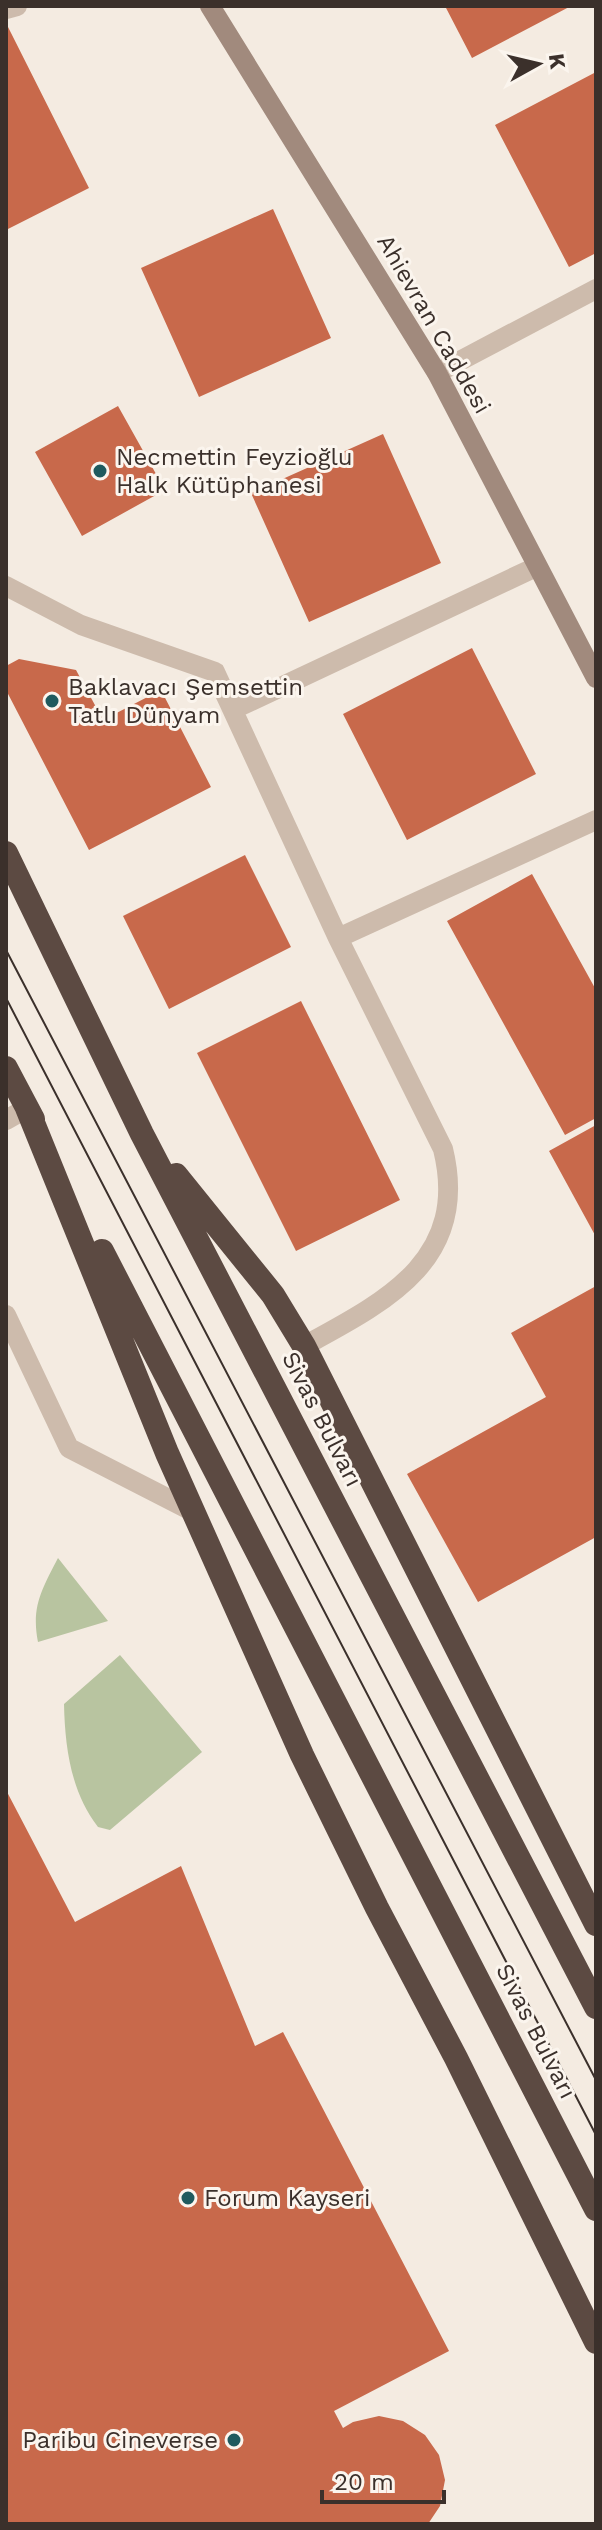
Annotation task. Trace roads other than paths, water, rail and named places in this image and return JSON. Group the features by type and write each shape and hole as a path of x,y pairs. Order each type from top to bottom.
{"highway":[{"name":"Sivas Bulvarı","path":"6,853 142,1134 596,2007"},
{"name":"Sivas Bulvarı","path":"6,1068 17,1114 596,2209"},
{"path":"17,1114 308,1769 456,2058 596,2342"},
{"path":"142,1134 273,1295 304,1346 596,1924"}],"street":[{"path":"6,9 17,6"},
{"name":"Ahievran Caddesi","path":"210,6 437,373 596,678"},
{"path":"437,373 596,289"},
{"path":"234,709 536,567"},
{"path":"6,586 81,625 215,672 338,938 443,1149 449,1174 449,1199 444,1224 424,1264 384,1300 304,1346"},
{"path":"338,938 596,820"},
{"path":"6,1315 69,1448 192,1511"}],"tram line":[{"path":"6,950 596,2080"},
{"path":"6,998 596,2135"}],"place":[{"name":"Necmettin Feyzioğlu Halk Kütüphanesi","path":"100,471"},
{"name":"Baklavacı Şemsettin Tatlı Dünyam","path":"52,701"},
{"name":"Forum Kayseri","path":"188,2198"},
{"name":"Paribu Cineverse","path":"234,2440"}]}
